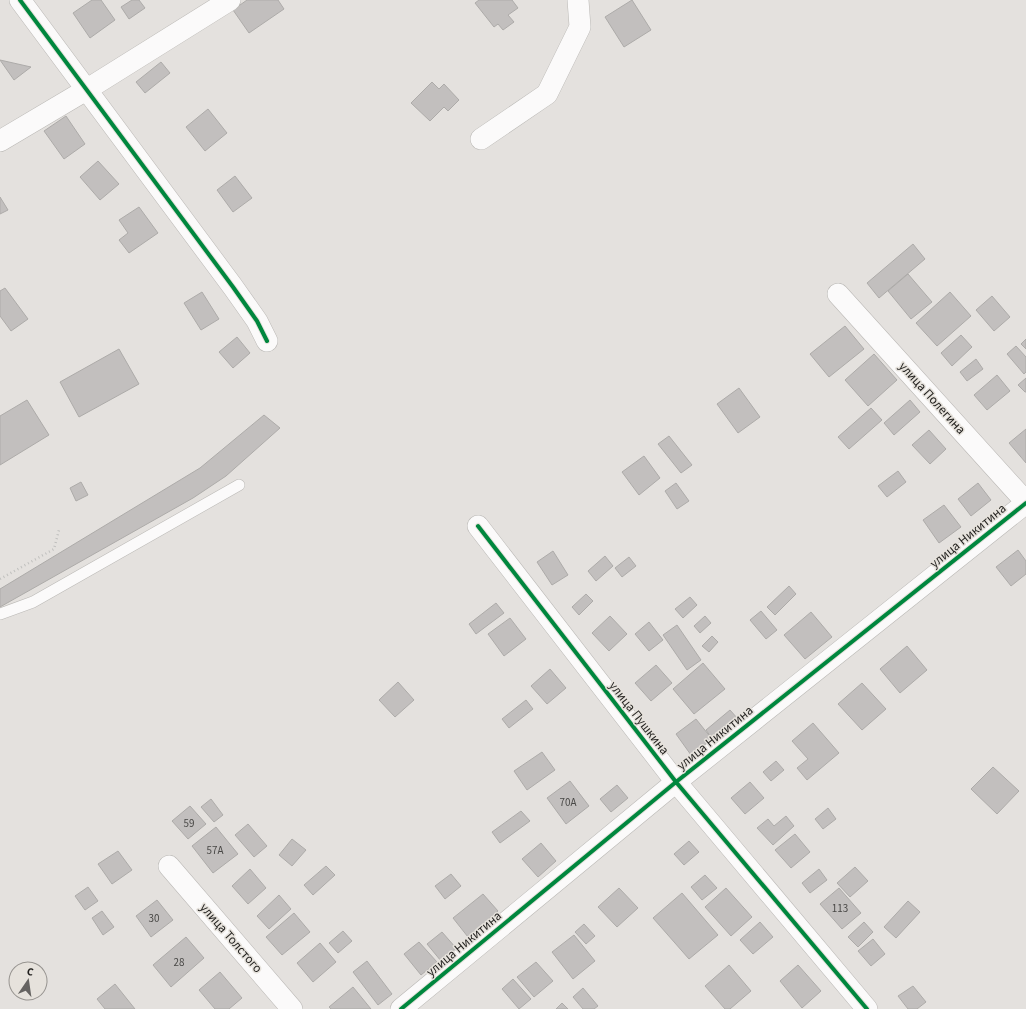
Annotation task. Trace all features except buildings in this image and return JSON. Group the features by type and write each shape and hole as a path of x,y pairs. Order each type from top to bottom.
{"street":[{"path":"20,0 233,287 257,321 267,341"},
{"path":"0,140 86,90 230,0"},
{"path":"481,139 547,94 580,27 578,0"},
{"name":"улица Полегина","path":"838,294 1026,503"},
{"name":"улица Никитина","path":"401,1009 676,782 1026,503"},
{"name":"улица Пушкина","path":"478,526 676,782 867,1009"},
{"name":"улица Толстого","path":"169,866 292,1009"}],"lane":[{"path":"0,614 33,602 239,485"}],"path":[{"path":"0,579 54,549 59,530"}],"cycle path":[{"path":"20,0 233,287 257,321 267,341"},
{"path":"401,1009 676,782 1026,503"},
{"path":"478,526 676,782 867,1009"}]}
